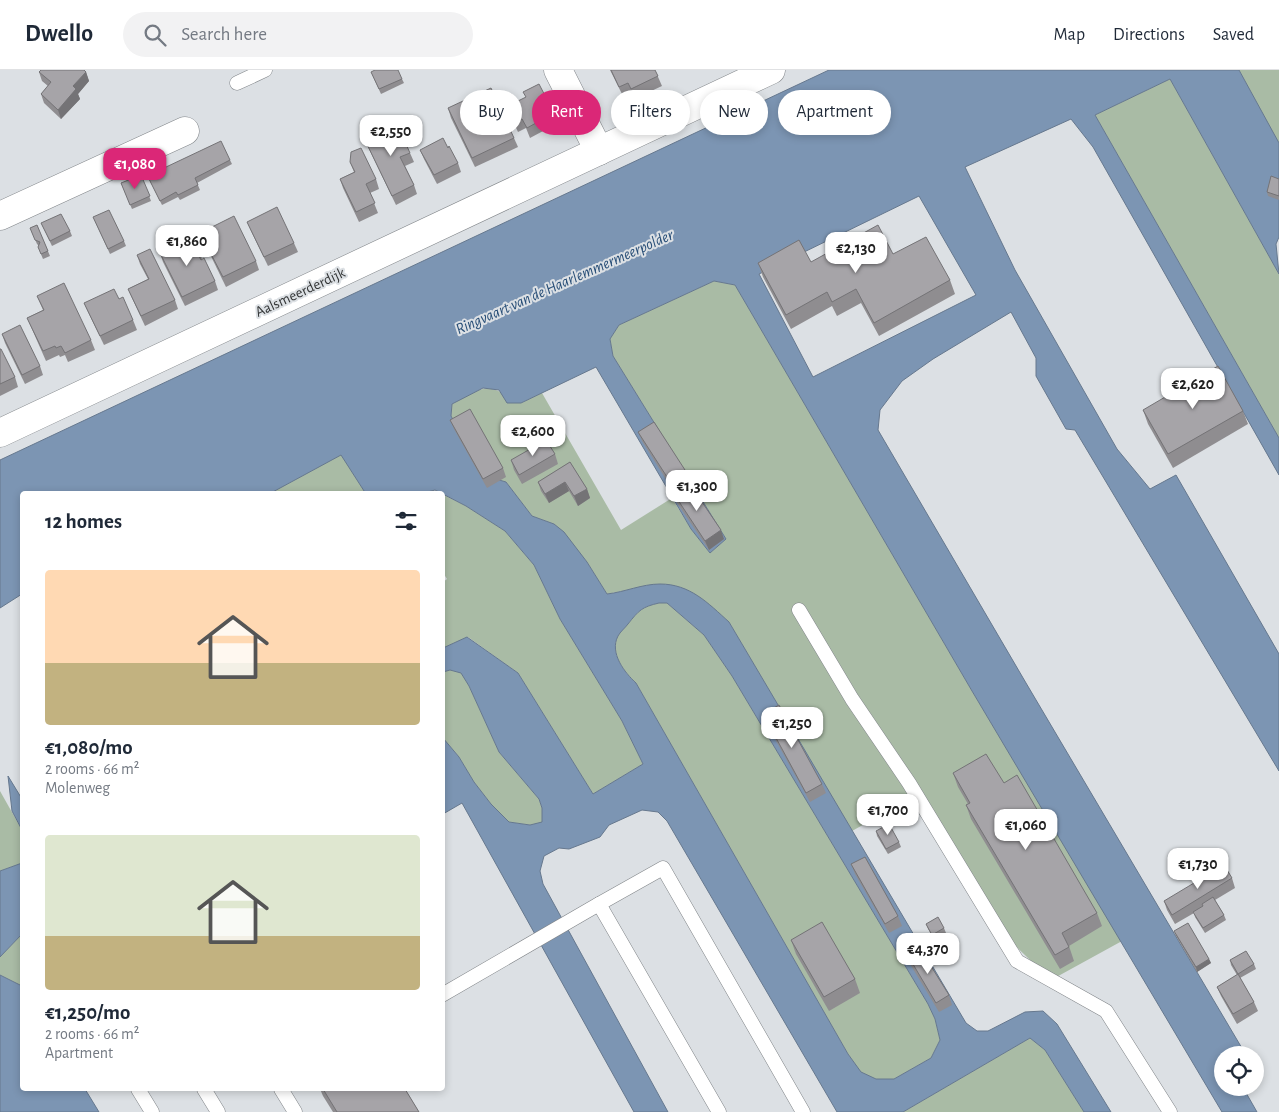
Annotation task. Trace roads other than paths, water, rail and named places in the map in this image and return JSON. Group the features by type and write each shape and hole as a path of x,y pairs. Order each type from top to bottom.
{"street":[{"path":"558,70 599,151"},
{"name":"Aalsmeerderdijk","path":"0,432 771,70"},
{"path":"0,216 185,131"}],"lane":[{"path":"237,83 265,70"},
{"path":"799,610 852,699 909,783 1016,961 1106,1011 1170,1112"},
{"path":"445,993 663,868 803,1112"},
{"path":"599,904 719,1112"},
{"path":"139,1091 152,1112"},
{"path":"205,1091 218,1112"},
{"path":"282,1091 295,1112"}],"water":[{"name":"Ringvaart van de Haarlemmermeerpolder","path":"829,70 1239,70 1279,143 1279,237 1276,244 1279,274 1170,79 1095,115 1279,438 1279,475 1093,147 1071,119 965,167 1015,270 1117,449 1150,489 1176,475 1279,654 1279,771 1075,430 1066,429 1036,376 1036,358 1011,312 933,359 902,381 880,410 878,430 1241,1046 1214,1046 1214,1096 1248,1096 1257,1112 1222,1112 972,691 735,285 714,281 619,325 610,339 613,356 726,539 710,553 691,529 596,367 521,403 507,403 499,390 483,388 452,404 451,416 476,461 489,477 506,482 532,516 554,524 564,532 587,562 607,594 647,585 660,584 680,587 698,596 729,622 966,1023 977,1031 988,1031 1025,1012 1043,1011 1057,1024 1111,1112 1084,1112 1045,1050 1030,1038 903,1112 837,1112 667,821 658,812 642,810 609,825 600,837 569,849 559,848 544,856 540,871 543,884 668,1112 634,1112 462,803 445,813 445,740 459,757 474,782 491,804 509,822 530,825 542,822 542,808 539,799 499,752 469,686 461,673 450,670 445,671 445,647 467,637 518,673 593,794 643,764 622,721 560,619 534,565 505,531 445,495 445,491 364,491 341,455 275,491 20,491 20,595 0,608 0,460 700,131 700,135 768,135 768,99 778,94 778,135 891,135 891,90 786,90","holes":["919,196 976,295 813,377 759,274","659,603 667,603 704,635 732,676 928,1004 935,1019 940,1040 931,1058 894,1079 876,1079 861,1072 848,1054 636,683 623,668 615,649 619,634 635,615 641,610"]},
{"path":"8,776 20,796 20,826 12,811"},
{"path":"20,864 20,936 0,957 0,871"},
{"path":"0,975 20,985 20,1091 86,1091 99,1112 0,1112"}]}
